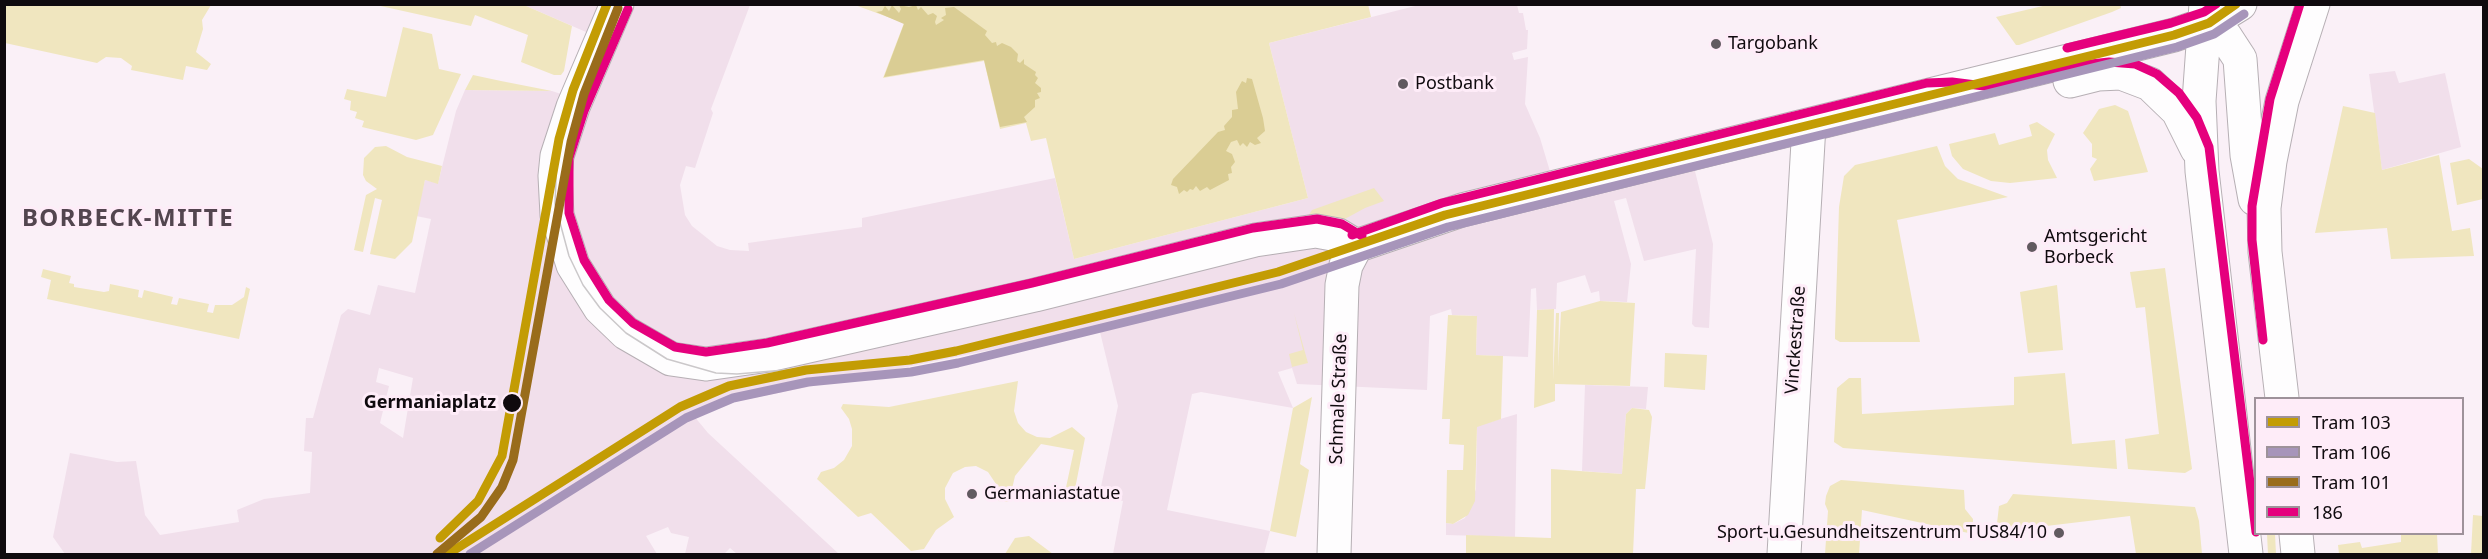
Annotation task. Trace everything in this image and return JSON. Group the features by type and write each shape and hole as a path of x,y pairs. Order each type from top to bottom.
{"street":[{"path":"2264,239 2264,208 2275,132 2289,74 2313,4"},
{"path":"615,9 573,107 557,156 555,176 557,215 569,256 583,285 600,308 626,333 653,351 671,359 692,363 727,362 770,355 1055,290 1255,240 1316,231 1338,235 1356,246 1445,214 2166,37 2217,13"},
{"path":"2217,13 2225,36 2240,59 2247,155 2264,239 2282,397"},
{"path":"2217,13 2199,126 2202,171 2246,555"},
{"path":"1935,94 1993,99 2098,74 2131,75 2161,92 2178,111 2191,134 2202,171"},
{"name":"Vinckestraße","path":"1784,555 1809,125"},
{"name":"Schmale Straße","path":"1334,555 1342,285 1346,265 1356,246"},
{"path":"2296,535 2298,555"}],"shaded area":[{"path":"5,4 211,5 202,20 203,29 196,52 211,64 207,70 186,66 183,80 131,70 132,66 121,58 106,57 97,63 5,43"},
{"path":"1368,4 1371,17 1269,43 1308,198 1074,259 1046,138 1031,141 1026,123 1000,129 984,61 883,78 904,23 855,5"},
{"path":"1423,4 1517,5 1519,13 1523,13 1526,30 1528,30 1527,49 1512,53 1514,60 1528,57 1525,104 1540,138 1555,188 1691,155 1713,244 1709,328 1695,327 1692,324 1696,249 1644,261 1626,198 1614,201 1631,264 1627,302 1600,301 1599,291 1591,293 1585,275 1557,283 1556,309 1537,310 1536,288 1531,289 1528,357 1476,355 1477,316 1452,315 1451,309 1430,316 1427,390 1297,384 1292,368 1278,372 1293,408 1201,392 1192,394 1167,510 1270,531 1264,554 1113,554 1123,501 1099,496 1118,406 1099,328 729,403 694,416 708,433 839,554 737,554 730,548 724,554 685,554 689,537 671,533 668,527 646,536 657,554 65,554 53,537 70,453 117,462 136,461 145,515 160,535 239,522 237,510 264,499 310,493 312,452 304,451 306,418 313,418 341,315 348,309 370,315 378,285 415,293 431,219 416,216 425,180 438,183 456,111 465,90 552,91 576,99 602,39 524,5 750,5 711,109 713,113 695,168 686,166 680,185 685,215 692,226 717,246 730,250 749,251 748,243 862,227 862,218 1055,178 1074,259 1308,198 1269,43","holes":["379,368 413,378 403,438 380,423 389,386 376,382"]},
{"path":"2120,4 2121,8 2112,12 2019,45 2016,45 1996,17 2047,5"},
{"path":"376,5 524,5 572,26 564,71 561,75 554,75 521,62 528,35 475,15 471,26"},
{"path":"892,5 899,13 901,9 899,5 909,7 916,5 918,10 921,7 928,15 933,13 937,16 936,25 944,20 941,18 946,15 945,8 954,7 987,31 985,35 992,43 996,42 997,46 1002,43 1011,47 1018,54 1017,61 1020,63 1024,59 1024,64 1036,72 1035,75 1038,78 1035,83 1041,88 1041,92 1037,93 1040,98 1035,100 1035,107 1024,117 1027,122 1000,127 984,60 884,77 904,24 876,12 882,11 885,6 889,11"},
{"path":"403,27 432,34 439,69 461,74 433,135 416,140 362,127 364,121 355,118 357,112 350,110 351,101 344,99 347,89 386,97"},
{"path":"2395,71 2399,83 2445,73 2461,147 2382,170 2369,74"},
{"path":"473,75 501,81 552,91 465,90"},
{"path":"1247,78 1252,79 1263,118 1265,131 1257,138 1261,143 1255,145 1250,142 1247,147 1243,143 1240,146 1237,140 1231,142 1226,151 1232,154 1235,162 1231,167 1232,173 1228,174 1229,180 1210,190 1207,187 1200,191 1196,186 1193,190 1190,189 1187,192 1184,190 1179,194 1177,187 1171,185 1173,179 1218,132 1225,130 1224,126 1232,117 1232,110 1238,109 1236,92 1242,81 1246,83"},
{"path":"2115,105 2128,111 2148,172 2094,181 2090,169 2097,159 2092,157 2092,144 2083,133 2099,109"},
{"path":"2343,106 2375,113 2382,170 2439,155 2452,231 2470,228 2474,256 2391,259 2387,228 2315,233"},
{"path":"2037,122 2055,134 2047,150 2048,160 2057,178 2010,183 1991,181 1963,169 1952,156 1949,144 1995,133 1999,145 2032,136 2029,125"},
{"path":"386,146 407,157 442,166 438,184 425,180 412,242 395,259 370,254 382,200 375,198 363,252 354,250 366,195 377,189 366,181 363,175 364,158 375,147"},
{"path":"1937,146 1945,166 1958,179 2008,197 1897,220 1920,342 1840,342 1835,339 1835,334 1839,207 1844,176 1855,165"},
{"path":"2469,159 2483,169 2483,199 2457,205 2450,163"},
{"path":"1374,188 1384,201 1343,220 1305,221 1312,210"},
{"path":"2165,268 2192,469 2185,473 2128,469 2125,439 2159,434 2145,307 2136,308 2130,272"},
{"path":"43,269 71,276 69,283 74,284 74,287 104,292 109,291 110,284 139,290 138,297 142,298 144,290 173,297 171,304 177,305 179,298 209,304 207,312 213,313 215,305 232,305 244,297 246,287 250,289 239,339 47,299 51,280 41,277"},
{"path":"2057,285 2063,350 2028,353 2020,292"},
{"path":"1600,301 1635,303 1630,386 1555,384 1555,401 1534,408 1537,310 1554,309 1553,380 1556,313 1559,313 1558,367 1561,312"},
{"path":"1294,313 1308,363 1292,367 1289,354 1303,350"},
{"path":"1448,315 1477,316 1476,355 1503,356 1501,419 1477,427 1475,501 1468,515 1453,524 1446,523 1447,470 1463,470 1464,445 1449,444 1450,419 1442,419"},
{"path":"1665,353 1707,355 1705,390 1664,387"},
{"path":"2065,373 2072,444 2115,440 2117,469 1843,448 1834,442 1837,388 1849,378 1861,378 1862,414 2014,405 2014,377"},
{"path":"1018,381 1014,411 1018,423 1026,432 1037,437 1050,438 1072,427 1085,438 1074,494 1065,492 1074,450 1041,444 1015,476 1009,502 998,501 998,487 988,472 976,466 965,467 953,473 945,488 945,499 954,517 936,530 924,549 911,551 871,513 858,517 817,479 821,472 834,468 844,460 852,446 852,429 849,419 841,408 843,404 889,407"},
{"path":"1585,385 1648,387 1646,409 1632,408 1626,414 1622,474 1582,471"},
{"path":"1312,397 1300,464 1309,470 1296,537 1270,531 1293,408"},
{"path":"1632,408 1649,410 1652,417 1645,489 1636,489 1633,554 1466,554 1466,535 1551,538 1551,469 1622,474 1626,414"},
{"path":"1517,414 1515,537 1446,535 1446,523 1453,524 1465,518 1476,489 1477,426"},
{"path":"1841,480 1964,490 1965,509 1973,519 1973,534 1862,510 1859,554 1825,554 1828,511 1825,504 1826,496 1830,486"},
{"path":"2013,494 2195,507 2199,521 2202,554 2136,554 2130,516 1996,532 1999,506 2007,503"},
{"path":"2473,515 2483,516 2483,554 2471,554"},
{"path":"2267,535 2275,535 2276,554 2268,554"},
{"path":"2401,535 2437,535 2438,554 2339,554 2338,545 2360,542 2362,548 2401,542"},
{"path":"1029,536 1053,554 1005,554 1015,538"}],"tram line":[{"name":"103","path":"440,538 478,501 502,456 559,139 573,90 607,4"},
{"name":"103","path":"448,554 680,407 729,386 806,370 910,360 956,351 1278,272 1445,215 2174,35 2209,23 2236,4"},
{"name":"101","path":"437,554 481,517 502,487 513,460 571,142 584,94 618,8"},
{"name":"106","path":"470,554 686,418 733,398 808,382 911,372 958,363 1281,284 1448,227 2177,47 2214,34 2244,14"},
{"path":"557,156 555,204 569,256 583,285 600,308 626,333 667,359 716,373 737,374 832,366"}],"transit line":[{"name":"186","path":"2067,48 2171,23 2204,12 2216,4"},
{"name":"186","path":"2263,340 2252,240 2252,206 2270,99 2300,4"},
{"name":"186","path":"628,9 584,111 569,158 569,213 584,260 609,300 633,323 675,347 706,352 767,343 1032,283 1253,228 1317,219 1342,224 1362,236"},
{"name":"186","path":"1352,235 1442,203 1927,83 1952,82 1992,87 2082,65 2109,62 2135,64 2157,74 2179,93 2197,118 2209,147 2254,516"}],"place":[{"name":"Targobank","path":"1716,44"},
{"name":"Postbank","path":"1403,84"},
{"name":"Amtsgericht Borbeck","path":"2032,247"},
{"name":"Germaniaplatz","path":"512,403"},
{"name":"Germaniastatue","path":"972,494"},
{"name":"Sport-u.Gesundheitszentrum TUS84/10","path":"2059,533"}],"district":[{"name":"BORBECK-MITTE","path":"128,219"}]}
